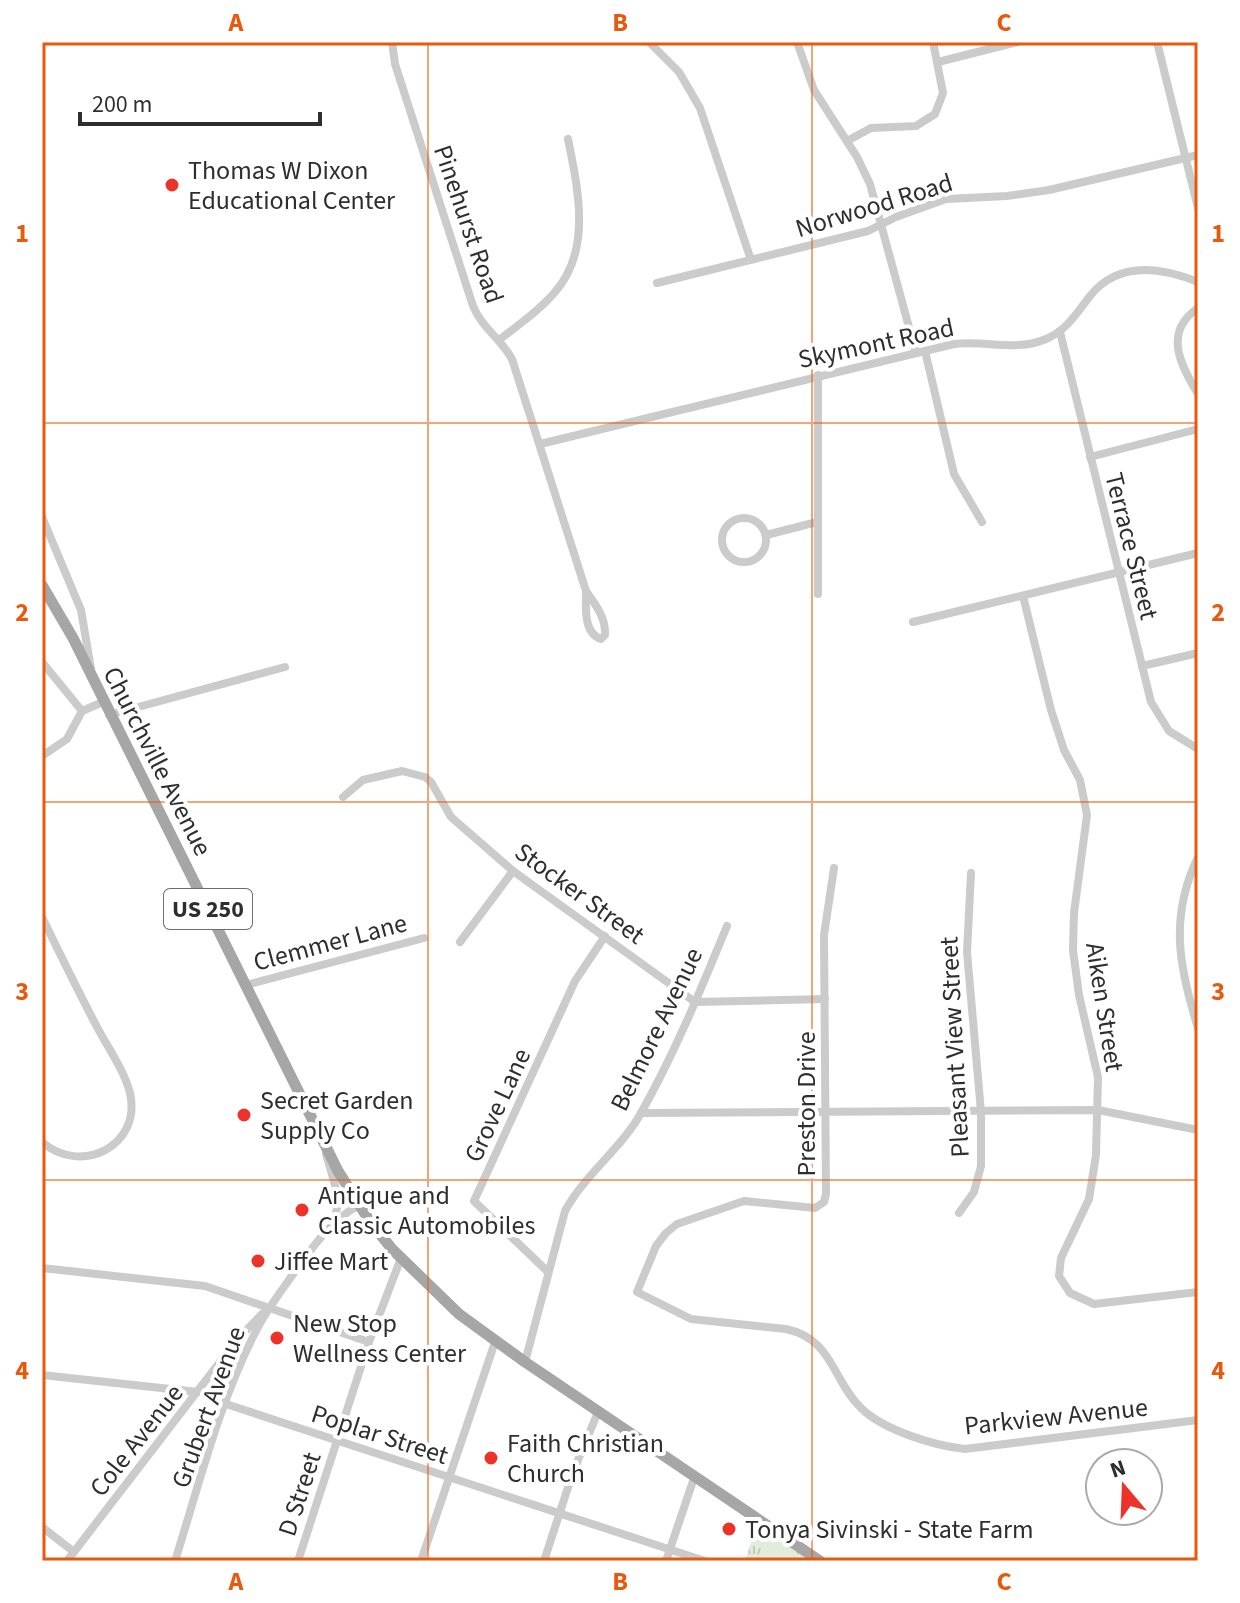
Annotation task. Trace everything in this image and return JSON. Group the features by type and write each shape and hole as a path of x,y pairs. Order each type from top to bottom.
{"main road":[{"name":"Churchville Avenue","path":"42,585 61,614 323,1140 359,1205 401,1258 441,1299 495,1342 820,1561"}],"street":[{"name":"Pinehurst Road","path":"392,42 395,64 473,306 483,325 499,340 512,359 586,591 603,618 606,632 601,639 591,632 586,616 586,591"},
{"path":"649,42 679,72 700,108 751,260"},
{"path":"797,42 811,83 870,184 954,474 982,522"},
{"path":"847,141 871,128 916,126 932,117 943,96 933,42"},
{"path":"938,62 1017,42"},
{"path":"1157,42 1198,208"},
{"path":"499,340 554,294 574,261 580,227 568,139"},
{"name":"Norwood Road","path":"657,283 868,231 946,199 1049,190 1198,155"},
{"name":"Skymont Road","path":"540,444 962,343 1019,346 1037,342 1060,332 1072,322 1096,289 1123,273 1138,269 1159,270 1198,282"},
{"path":"1198,308 1184,320 1177,338 1182,363 1198,394"},
{"name":"Terrace Street","path":"1060,332 1151,702 1158,717 1173,734 1198,749"},
{"path":"818,375 818,594"},
{"path":"1090,457 1198,429"},
{"path":"42,517 84,619 92,678"},
{"path":"740,518 756,522 766,535 764,550 750,562 732,559 723,547 722,537 726,528 740,518"},
{"path":"766,535 817,522"},
{"path":"913,622 1198,553"},
{"name":"Aiken Street","path":"1023,596 1051,710 1062,745 1080,780 1086,800 1087,824 1074,918 1073,950 1079,995 1096,1067 1098,1110 1092,1189 1082,1218 1061,1258 1059,1273 1063,1285 1077,1298 1098,1304 1198,1292"},
{"path":"61,614 77,605"},
{"path":"1142,666 1198,653"},
{"path":"42,662 82,711"},
{"path":"109,715 285,667"},
{"path":"42,756 67,739 82,711 103,702"},
{"name":"Stocker Street","path":"343,797 363,780 402,771 421,775 431,782 451,817 513,871 695,1002"},
{"path":"1198,857 1182,906 1179,946 1183,978 1198,1028"},
{"name":"Preston Drive","path":"637,1292 656,1246 669,1230 681,1223 744,1201 815,1208 821,1205 826,1194 824,935 834,868"},
{"path":"460,942 513,871"},
{"name":"Pleasant View Street","path":"959,1213 972,1196 979,1178 981,1112 967,952 971,873"},
{"path":"42,917 129,1091 131,1112 119,1139 105,1151 77,1158 58,1153 42,1142"},
{"name":"Belmore Avenue","path":"525,1362 562,1219 572,1198 641,1113 695,1002 727,926"},
{"name":"Grove Lane","path":"548,1272 474,1201 575,981 605,936"},
{"name":"Clemmer Lane","path":"246,985 424,938"},
{"path":"695,1002 825,999"},
{"path":"641,1113 1098,1110 1198,1130"},
{"path":"323,1140 339,1199 334,1222"},
{"name":"Grubert Avenue","path":"175,1561 246,1352 269,1309 334,1222 359,1205"},
{"name":"D Street","path":"298,1561 369,1342 401,1258"},
{"path":"42,1268 205,1286 369,1342"},
{"name":"Parkview Avenue","path":"637,1292 691,1319 786,1329 801,1334 823,1349 853,1399 867,1413 887,1426 948,1447 965,1449 1198,1420"},
{"name":"Cole Avenue","path":"67,1561 244,1332 269,1309"},
{"path":"421,1561 495,1342"},
{"path":"42,1375 198,1392"},
{"name":"Poplar Street","path":"226,1404 705,1561"},
{"path":"544,1561 598,1412"},
{"path":"666,1561 694,1478"},
{"path":"42,1527 74,1552"}],"green space":[{"path":"757,1524 812,1561 745,1561"}],"place":[{"name":"Thomas W Dixon Educational Center","path":"172,185"},
{"name":"Secret Garden Supply Co","path":"244,1115"},
{"name":"Antique and Classic Automobiles","path":"302,1210"},
{"name":"Jiffee Mart","path":"258,1261"},
{"name":"New Stop Wellness Center","path":"277,1338"},
{"name":"Faith Christian Church","path":"491,1458"},
{"name":"Tonya Sivinski - State Farm","path":"729,1529"}]}
